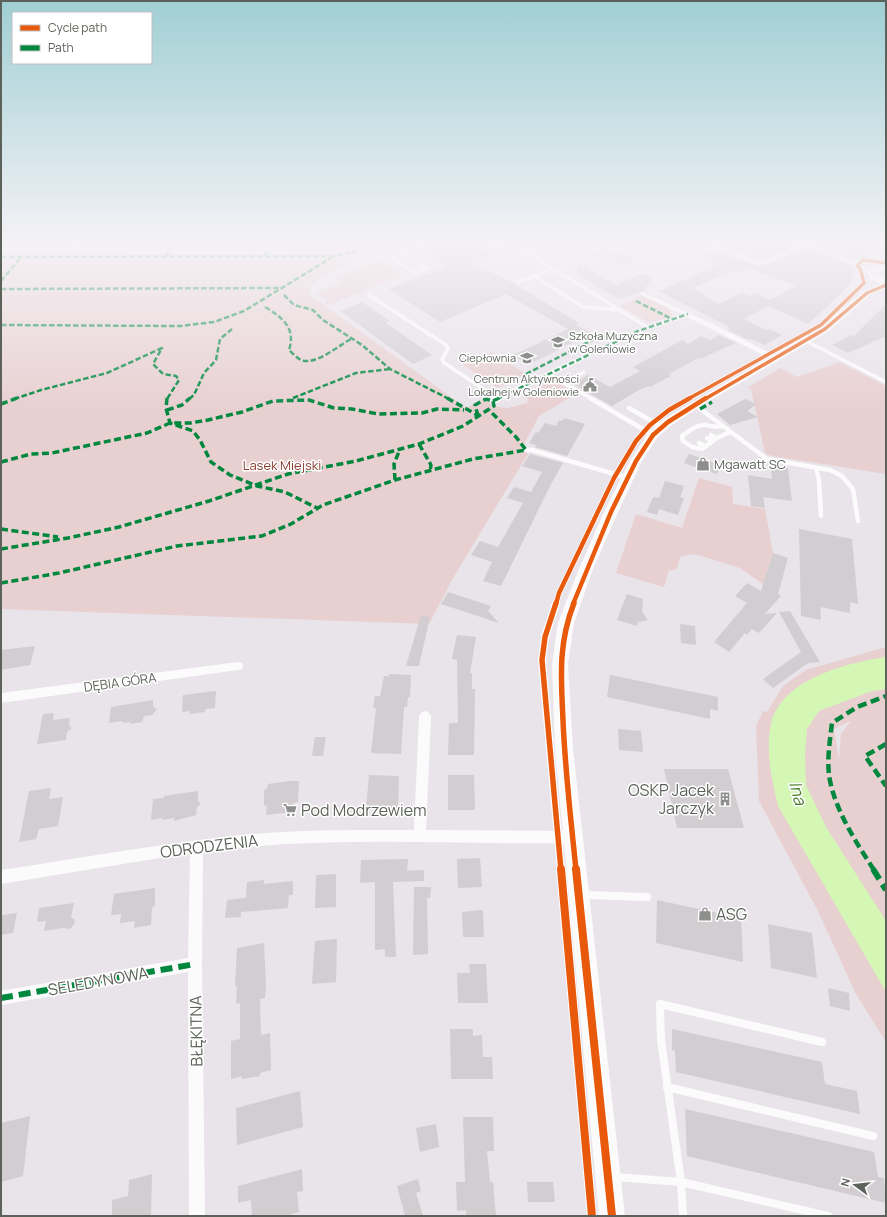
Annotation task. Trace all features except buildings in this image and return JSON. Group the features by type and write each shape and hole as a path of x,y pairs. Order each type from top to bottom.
{"street":[{"path":"654,299 688,314 776,358"},
{"path":"612,1216 573,837 561,702 560,664 566,623 576,596 628,478 643,449 658,431 695,405 830,326 861,299"},
{"path":"496,400 647,327 688,314"},
{"name":"DĘBIA GÓRA","path":"1,698 238,666"},
{"path":"420,835 425,716"},
{"name":"ODRODZENIA","path":"1,877 197,847 279,838 344,835 573,837"},
{"name":"BŁĘKITNA","path":"197,847 195,964 197,1216"},
{"name":"SELEDYNOWA","path":"1,998 195,964"}],"lane":[{"path":"375,299 446,345 448,349 442,359 443,362 496,400"},
{"path":"570,299 583,307 619,310"},
{"path":"601,299 647,327"},
{"path":"806,341 886,382"},
{"path":"564,383 584,372"},
{"path":"548,374 658,431"},
{"path":"695,405 766,459 830,470 842,476 853,489 858,520"},
{"path":"628,408 658,431"},
{"path":"722,426 717,428 700,425 684,434 682,436 683,441 698,449 730,432"},
{"path":"696,427 702,430"},
{"path":"692,430 698,433"},
{"path":"684,434 690,438"},
{"path":"712,435 715,439"},
{"path":"707,438 715,439"},
{"path":"699,443 705,446"},
{"path":"526,450 532,450 628,478"},
{"path":"816,468 819,480 821,516"},
{"path":"579,895 647,897"},
{"path":"683,1216 681,1182 661,1040 660,1004 822,1042"},
{"path":"667,1087 873,1136"},
{"path":"608,1176 681,1182 828,1216"}],"green space":[{"name":"Lasek Miejski","path":"1,299 316,299 466,408 486,398 486,400 492,404 501,408 527,403 528,399 522,396 553,380 576,394 539,416 523,446 528,454 453,578 429,624 1,609"},
{"path":"325,299 344,299 329,305 324,303 328,301"},
{"path":"634,299 650,299 668,308 672,314 670,318 648,322 620,306"},
{"path":"491,352 526,374 497,388 463,365"},
{"path":"840,362 886,386 886,474 772,456 765,453 751,389 747,388 780,368 797,377"},
{"path":"699,478 732,487 733,504 765,509 773,553 763,584 740,568 695,554 681,556 676,570 669,570 664,587 616,573 636,514 682,528"},
{"path":"886,647 886,1042 856,994 818,911 759,801 756,726 763,711 767,712 783,686 806,670","holes":["851,721 841,734 839,760 834,729"]}],"water":[{"name":"Ina","path":"886,657 886,689 872,691 819,711 807,729 805,753 806,785 826,827 886,921 886,992 778,806 769,755 769,734 777,708 788,695 801,685 835,669"}],"marked path":[{"path":"1,325 197,325 229,318 264,299"},
{"path":"288,299 294,305 313,310 323,320 362,345 390,369 423,385 479,416"},
{"path":"636,301 672,319"},
{"path":"265,307 279,317 287,326 292,336 292,342 289,350 300,360 310,362 319,359 351,339"},
{"path":"493,401 638,331 688,314"},
{"path":"167,410 182,405 194,395 204,373 216,360 217,348 220,339 232,329"},
{"path":"526,374 598,337"},
{"path":"1,404 41,390 107,373 162,348 153,364 163,374 176,376 179,380 166,400 166,408 170,423 193,431 200,440 211,462 230,475 257,486 285,492 317,508"},
{"path":"293,398 356,373 390,369"},
{"path":"478,416 475,410 475,405 486,399 493,401"},
{"path":"1,462 31,454 52,453 147,433 170,423 190,423 208,420 242,412 273,401 309,400 334,408 352,409 378,414 422,413 437,409 464,410"},
{"path":"1,549 35,542 68,538 99,530 119,527 209,501 288,474 356,461 419,444 463,426 494,406 493,401"},
{"path":"700,409 712,402"},
{"path":"1,583 59,573 79,567 177,546 262,536 291,524 323,505 395,480 473,459 526,450 516,437 489,410"},
{"path":"419,444 431,465 430,471"},
{"path":"395,480 394,464 400,449"},
{"path":"1,529 58,537"},
{"path":"886,696 857,707 832,723 829,746 831,784 841,812 862,852 886,890"},
{"path":"886,744 865,756 886,786"},
{"path":"1,998 195,964"}],"cycle path":[{"path":"592,1216 542,660 545,637 559,593 614,478 636,441 650,425 669,410 821,325 848,299"},
{"path":"612,1216 564,749 560,664 566,623 586,569 611,512 636,461 653,435 668,422 695,405 825,329 860,299"}],"place":[{"name":"Szkoła Muzyczna w Goleniowie","path":"558,342"},
{"name":"Ciepłownia","path":"527,358"},
{"name":"Centrum Aktywności Lokalnej w Goleniowie","path":"590,385"},
{"name":"Mgawatt SC","path":"703,464"},
{"name":"OSKP Jacek Jarczyk","path":"725,799"},
{"name":"Pod Modrzewiem","path":"290,810"},
{"name":"ASG","path":"705,914"}]}
